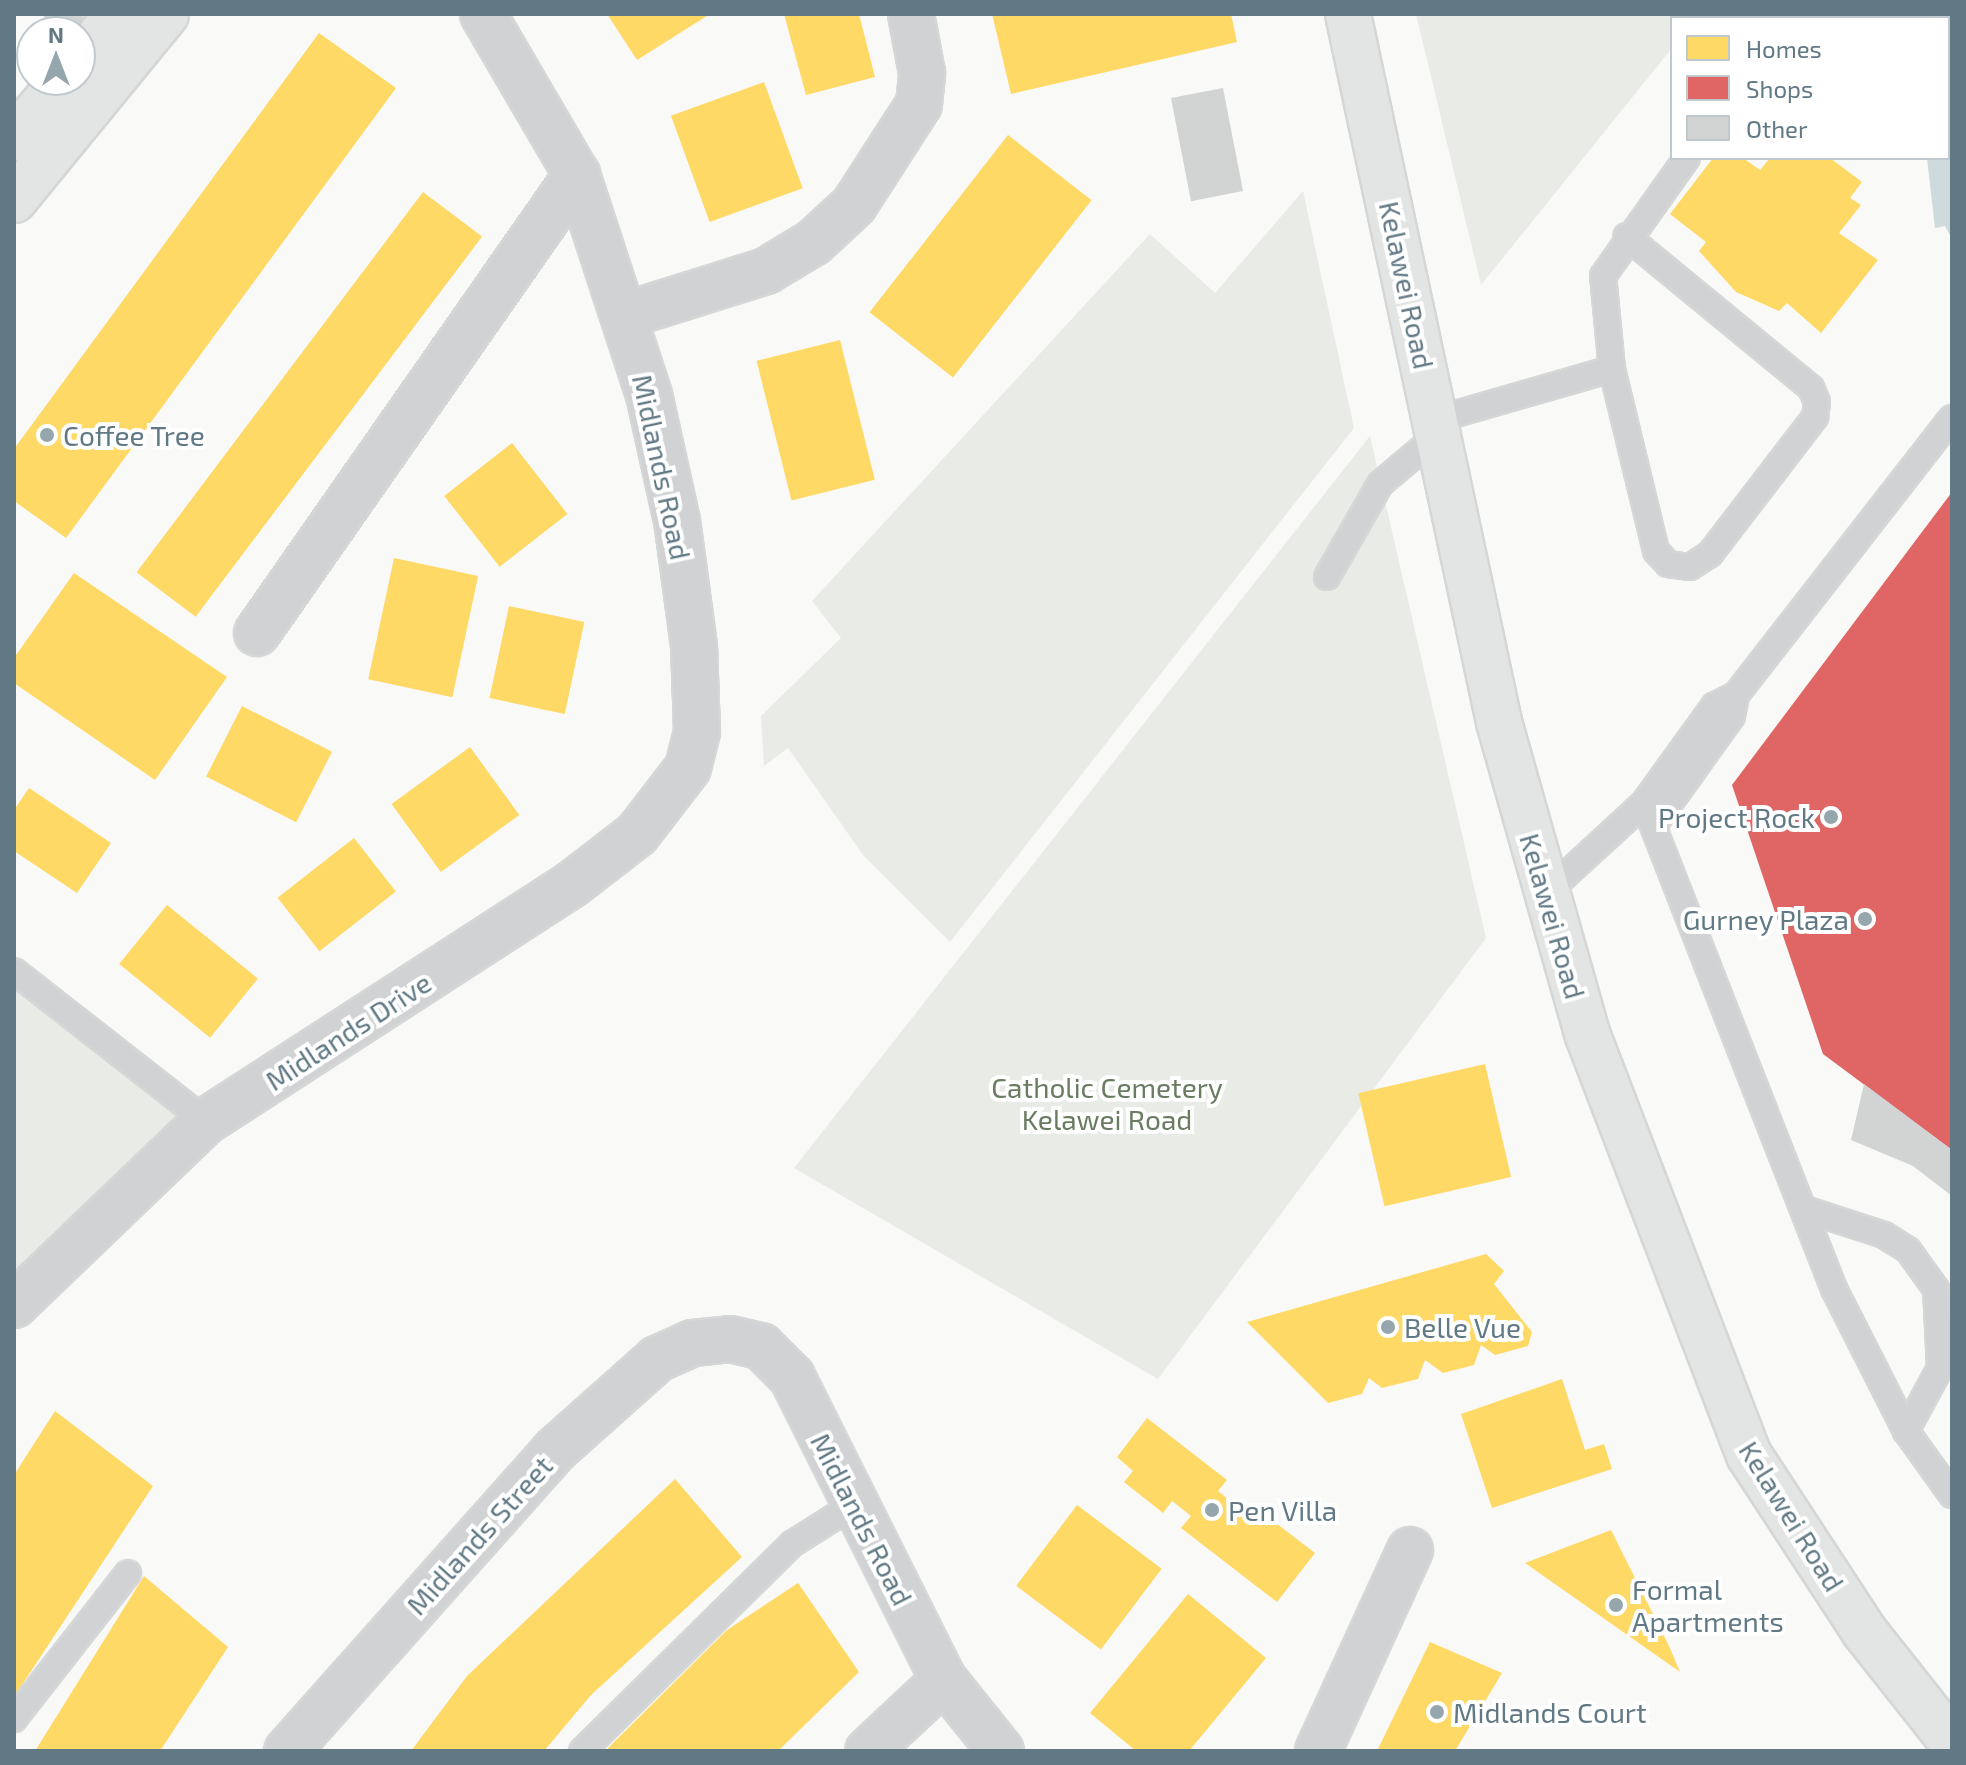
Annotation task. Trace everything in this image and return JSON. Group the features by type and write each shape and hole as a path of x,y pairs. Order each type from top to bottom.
{"main road":[{"path":"96,43 166,14"},
{"name":"Kelawei Road","path":"1348,14 1436,428 1545,894 1668,1256 1749,1455 1864,1631 1945,1717"},
{"path":"14,138 50,96"},
{"path":"14,200 68,96"}],"street":[{"name":"Midlands Road","path":"483,14 577,175 626,315 687,581 697,731 688,768"},
{"path":"626,315 766,271 814,242 854,205 919,104 920,51 911,14"},
{"path":"257,633 577,175"},
{"name":"Midlands Drive","path":"15,1302 206,1121 571,885 637,834 688,768"},
{"name":"Midlands Road","path":"693,1343 761,1346 792,1377 852,1506 944,1680 1001,1751"},
{"name":"Midlands Street","path":"287,1751 555,1450 657,1359 693,1343"},
{"path":"1318,1751 1410,1550"},
{"path":"868,1751 944,1680"}],"lane":[{"path":"1626,236 1811,388 1817,402 1815,417 1710,554 1690,567 1668,564 1656,551 1612,369 1603,276 1626,236 1685,160"},
{"path":"1327,577 1380,484 1436,428 1612,369"},
{"path":"1545,894 1644,803 1714,706 1736,695 1952,418"},
{"path":"1654,825 1732,716 1736,695"},
{"path":"1644,803 1834,1289 1906,1431 1952,1495"},
{"path":"14,971 206,1121"},
{"path":"1804,1209 1884,1235 1908,1250 1936,1289 1940,1368 1929,1400 1906,1431"},
{"path":"582,1751 792,1544 852,1506"},
{"path":"14,1719 128,1573"}],"green space":[{"path":"1416,14 1699,14 1670,16 1670,50 1481,285"},
{"path":"1755,14 1826,14 1826,16"},
{"path":"1303,191 1354,428 950,942 863,855 788,748 764,766 761,716 841,638 812,601 1150,234 1215,293"},
{"name":"Catholic Cemetery Kelawei Road","path":"1370,436 1486,938 1158,1379 794,1168"},
{"path":"14,971 206,1121 14,1300"}],"shaded area":[{"path":"1952,126 1952,239 1945,226 1935,228 1927,160 1950,160"}],"building: Homes":[{"path":"607,14 710,14 637,60"},
{"path":"784,14 859,14 875,77 806,95"},
{"path":"992,14 1231,14 1237,42 1011,94"},
{"path":"1847,14 1893,14 1892,16"},
{"path":"319,33 396,88 66,538 14,501 14,449"},
{"path":"764,82 803,188 710,222 671,116"},
{"path":"1008,135 1092,200 953,378 869,312"},
{"path":"1711,160 1746,160 1760,170 1768,160 1833,160 1862,182 1850,198 1861,205 1839,233 1878,260 1821,333 1787,303 1779,311 1736,292 1699,251 1706,242 1670,214"},
{"path":"423,192 482,237 196,617 137,572"},
{"path":"840,340 875,480 791,501 757,361"},
{"path":"512,443 567,514 500,567 444,496"},
{"path":"394,558 478,576 452,697 368,679"},
{"path":"74,573 227,677 155,780 14,683 14,658"},
{"path":"509,606 584,622 565,714 489,698"},
{"path":"242,706 332,752 296,822 206,776"},
{"path":"470,747 519,815 441,872 392,804"},
{"path":"29,788 111,843 77,893 14,851 14,810"},
{"path":"354,838 396,892 319,951 278,898"},
{"path":"167,905 258,979 210,1038 119,964"},
{"path":"1485,1064 1511,1177 1384,1206 1358,1093"},
{"name":"Belle Vue","path":"1486,1254 1504,1271 1494,1284 1532,1332 1528,1346 1495,1355 1481,1345 1474,1365 1443,1373 1425,1360 1418,1379 1382,1388 1369,1378 1362,1394 1328,1403 1247,1322"},
{"path":"1562,1379 1585,1450 1604,1444 1612,1469 1492,1508 1461,1414"},
{"path":"55,1411 153,1486 14,1697 14,1475"},
{"name":"Pen Villa","path":"1147,1418 1227,1480 1218,1491 1248,1515 1255,1507 1315,1553 1277,1602 1181,1528 1191,1516 1172,1501 1163,1513 1124,1482 1133,1471 1117,1457"},
{"path":"675,1479 742,1557 591,1695 544,1751 411,1751 467,1676"},
{"path":"1077,1505 1162,1569 1101,1649 1016,1586"},
{"name":"Formal Apartments","path":"1611,1530 1669,1646 1680,1672 1525,1563"},
{"path":"144,1576 228,1647 160,1751 35,1751"},
{"path":"798,1583 859,1672 778,1751 605,1751 727,1630"},
{"path":"1188,1594 1266,1658 1189,1751 1136,1751 1090,1713"},
{"name":"Midlands Court","path":"1430,1642 1502,1673 1455,1751 1377,1751"}],"building: Shops":[{"name":"Gurney Plaza","path":"1952,492 1952,1150 1823,1054 1732,785"}],"building: Other":[{"path":"1223,88 1243,191 1191,201 1171,98"},
{"path":"1864,1084 1952,1150 1952,1196 1913,1166 1851,1140"}],"place":[{"name":"Coffee Tree","path":"47,435"},
{"name":"Project Rock","path":"1831,817"},
{"name":"Gurney Plaza","path":"1865,919"},
{"name":"Belle Vue","path":"1388,1327"},
{"name":"Pen Villa","path":"1212,1510"},
{"name":"Formal Apartments","path":"1616,1605"},
{"name":"Midlands Court","path":"1437,1712"}]}
